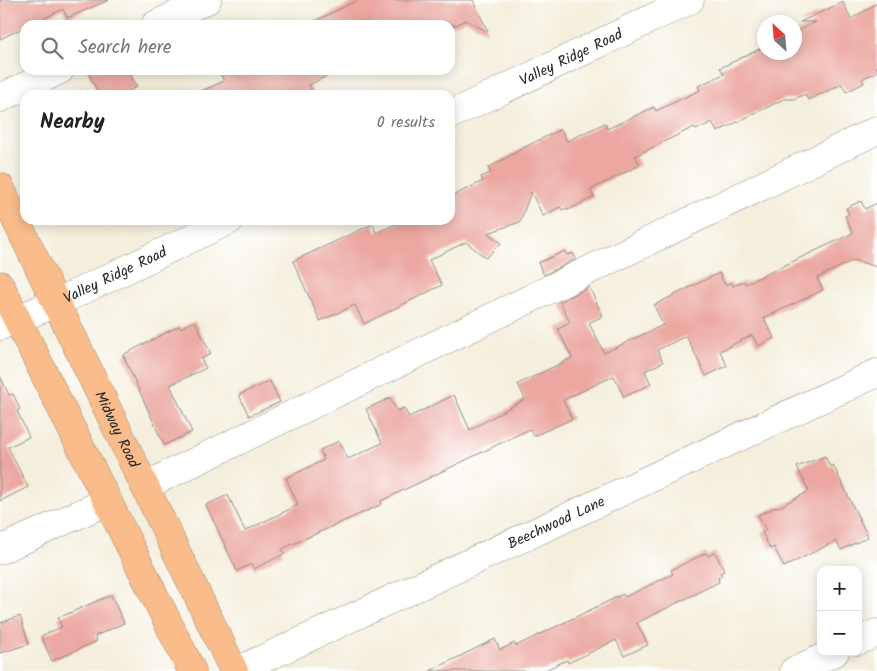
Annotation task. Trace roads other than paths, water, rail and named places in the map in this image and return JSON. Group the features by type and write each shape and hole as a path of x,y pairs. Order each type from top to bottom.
{"main road":[{"name":"Midway Road","path":"0,187 236,671"},
{"path":"0,285 8,322 108,501 192,671"}],"street":[{"path":"165,20 207,0"},
{"name":"Valley Ridge Road","path":"455,113 690,0"},
{"path":"0,98 49,75"},
{"path":"145,486 877,130"},
{"name":"Valley Ridge Road","path":"8,322 56,303 220,225"},
{"name":"Beechwood Lane","path":"236,671 877,373"},
{"path":"0,550 108,501"},
{"path":"862,639 877,633"},
{"path":"794,671 826,656"}]}
